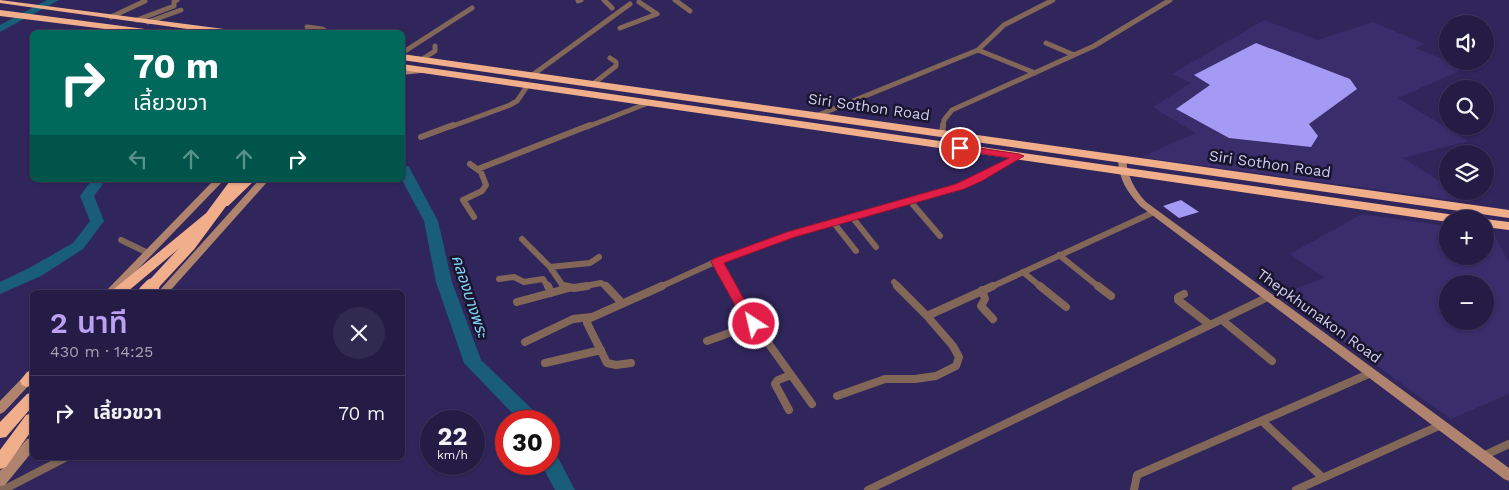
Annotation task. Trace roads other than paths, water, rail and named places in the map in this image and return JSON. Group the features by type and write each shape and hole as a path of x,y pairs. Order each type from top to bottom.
{"highway":[{"path":"6,3 209,30"},
{"path":"71,12 120,23 173,30"},
{"path":"0,13 129,30"},
{"name":"Siri Sothon Road","path":"405,58 648,103 1019,156 1122,166 1509,214"},
{"path":"405,65 646,97 743,106"},
{"name":"Siri Sothon Road","path":"405,66 428,70 530,81 593,84 942,134 1122,166 1439,216"},
{"path":"148,290 190,246 237,182"},
{"path":"122,290 247,182"},
{"path":"1494,224 1509,226"},
{"path":"133,290 186,234"},
{"path":"0,432 30,400"},
{"path":"0,452 30,420"},
{"path":"0,462 30,421"}],"main road":[{"path":"405,72 428,70"},
{"name":"Thepkhunakon Road","path":"1122,166 1127,186 1133,194 1154,212 1509,475"},
{"path":"112,290 217,182"},
{"path":"165,290 262,182"},
{"path":"3,405 30,378"},
{"path":"0,481 30,445"}],"street":[{"path":"137,20 174,6 174,2 177,0"},
{"path":"604,0 612,8"},
{"path":"675,0 690,11"},
{"path":"816,116 978,50 1004,25 1053,0"},
{"path":"942,134 944,120 952,110 1101,42 1170,0"},
{"path":"111,17 144,1"},
{"path":"422,137 517,101 530,81 629,1 639,1 657,14 620,28"},
{"path":"405,52 472,8"},
{"path":"148,22 181,10"},
{"path":"307,27 324,30"},
{"path":"1046,43 1074,55"},
{"path":"421,60 435,51 436,46"},
{"path":"978,50 1035,73"},
{"path":"593,84 616,66 616,62 610,58"},
{"path":"478,169 648,103"},
{"path":"525,342 573,320 591,317 717,262 791,234 970,183 1019,156"},
{"path":"470,164 478,169 484,177 485,188 463,200 474,217"},
{"path":"910,201 940,236"},
{"path":"927,316 1154,212"},
{"path":"852,217 876,247"},
{"path":"833,222 856,251"},
{"path":"522,239 550,267 563,286 569,288"},
{"path":"121,240 148,253"},
{"path":"1059,255 1111,296"},
{"path":"550,267 590,263 599,257"},
{"path":"717,262 741,305 812,404"},
{"path":"1023,272 1066,307"},
{"path":"499,280 514,277 524,282 543,279 546,281 551,293"},
{"path":"837,396 885,379 915,379 936,376 956,366 959,357 953,346 894,282"},
{"path":"517,302 569,288 601,283 622,303"},
{"path":"982,290 985,299 981,306 994,320"},
{"path":"1184,294 1178,297 1178,300 1210,325"},
{"path":"868,490 1268,297"},
{"path":"591,317 587,323 607,363 616,365 631,363"},
{"path":"1222,320 1272,362"},
{"path":"707,341 754,324"},
{"path":"545,363 601,350"},
{"path":"1134,490 1137,475 1371,373"},
{"path":"790,410 775,384 778,380 791,375"},
{"path":"1262,421 1322,477"},
{"path":"1296,490 1441,425"},
{"path":"1483,456 1509,444"},
{"path":"3,490 14,482 61,460"}],"waterway":[{"name":"คลองบางพระ","path":"0,29 54,0"},
{"name":"คลองบางพระ","path":"405,173 431,221 444,282 473,363 521,410"},
{"name":"คลองบางพระ","path":"0,289 35,272 78,246 97,221 87,196 98,182"},
{"name":"คลองบางพระ","path":"557,475 565,490"}]}
